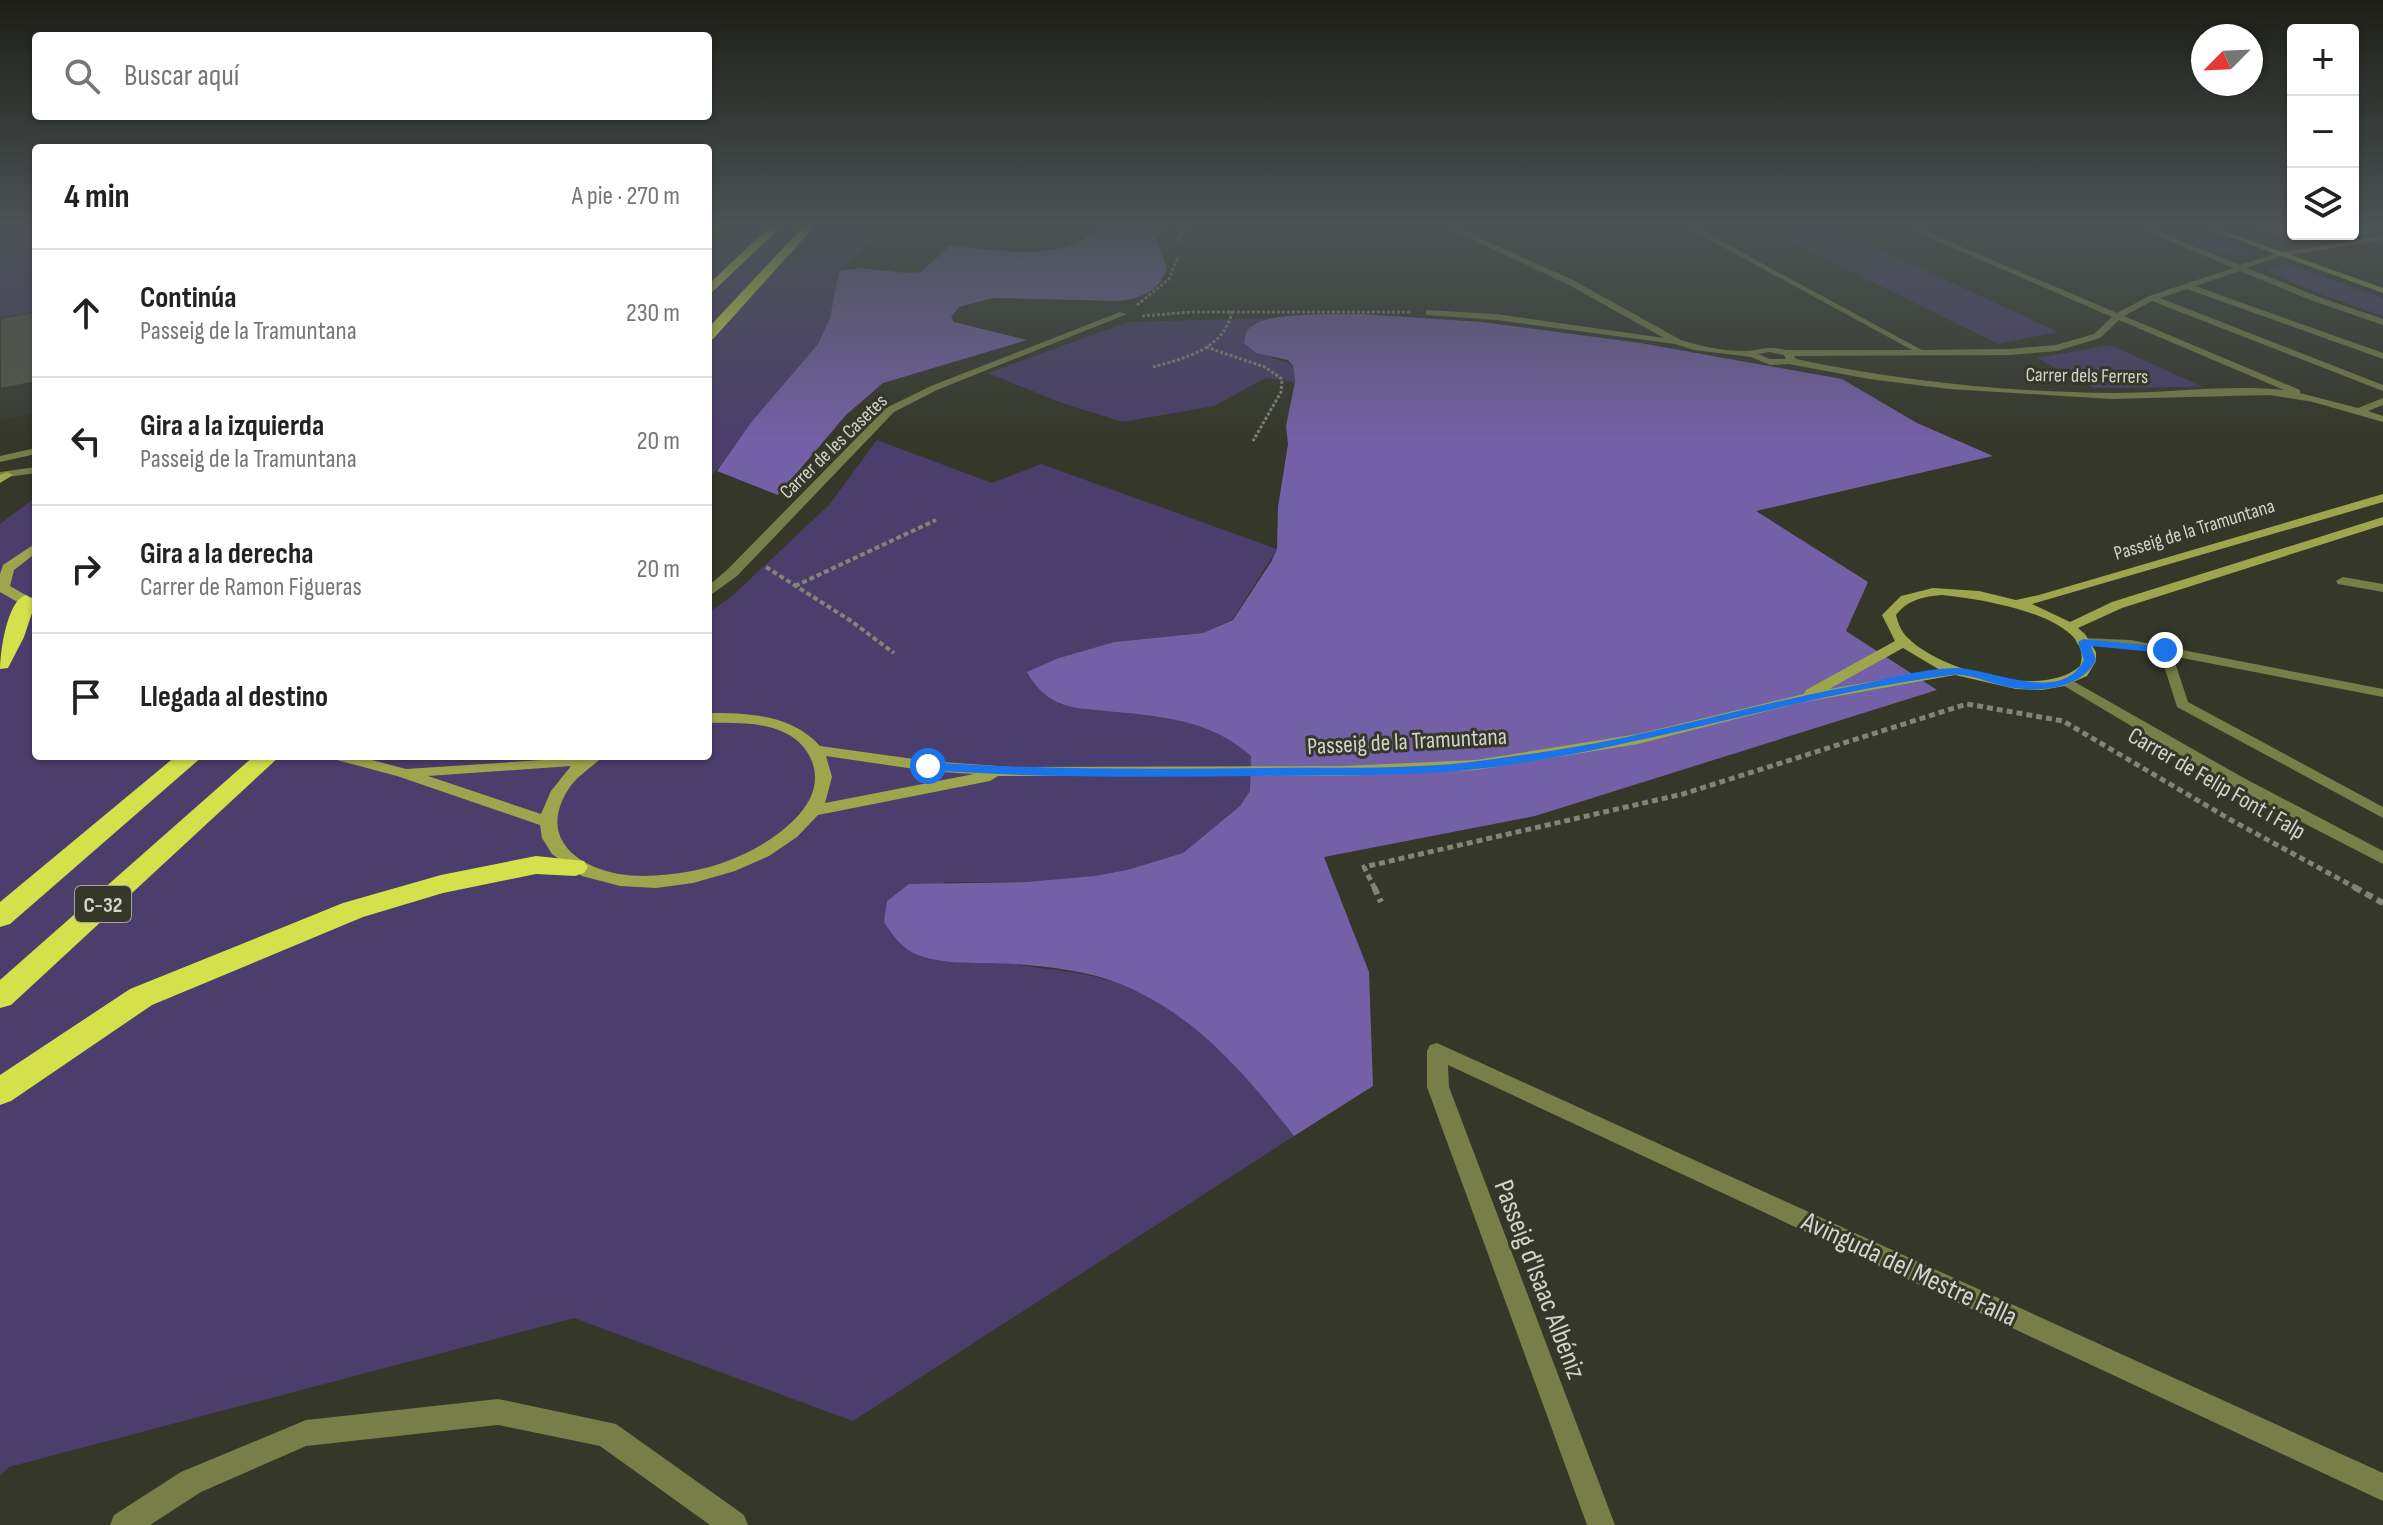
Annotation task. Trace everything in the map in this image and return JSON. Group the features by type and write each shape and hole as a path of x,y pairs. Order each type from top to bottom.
{"highway":[{"path":"712,332 743,298"},
{"path":"0,663 31,602"},
{"name":"C-32","path":"0,917 186,760"},
{"name":"C-32","path":"0,997 264,760"},
{"path":"0,1092 141,997 353,910 441,884 523,868 575,867"}],"street":[{"path":"1599,298 1678,342"},
{"path":"1822,298 1923,352"},
{"path":"2079,298 2285,385 2300,396"},
{"path":"1429,312 1496,317 1752,354 1763,349 1788,357 2057,348 2097,336 2119,315 2152,298"},
{"path":"2152,298 2383,388"},
{"path":"2228,298 2383,356"},
{"path":"2321,298 2383,322"},
{"name":"Carrer de les Casetes","path":"712,589 750,555 890,410 934,388 1123,314"},
{"name":"Carrer dels Ferrers","path":"1788,357 1883,378 2038,393 2114,396 2234,392 2300,396 2383,419"},
{"path":"2358,411 2383,401"},
{"path":"2,457 32,452"},
{"path":"2,477 32,471"},
{"name":"Passeig de la Tramuntana","path":"2018,603 2041,599 2383,498"},
{"name":"Passeig de la Tramuntana","path":"2068,628 2117,605 2383,521"},
{"path":"31,602 3,588 8,568 32,550"},
{"path":"2343,581 2383,588"},
{"name":"Passeig de la Tramuntana","path":"2066,681 2041,685 2010,684 1956,671 1904,642 1893,630 1889,615 1898,602 1915,594 1941,591 1974,593 2018,603 2068,628 2083,642"},
{"name":"Passeig de la Tramuntana","path":"1799,699 1904,642"},
{"path":"2066,681 2084,672 2090,660 2083,642 2165,650 2383,693"},
{"name":"Passeig de la Tramuntana","path":"818,750 928,766 1011,772 1342,771 1476,765 1638,739 1799,699 1956,671"},
{"name":"Carrer de Felip Font i Falp","path":"2066,681 2222,773 2383,858"},
{"path":"589,760 558,789 546,821 553,846 575,867 619,880 674,880 731,867 779,842 812,811 825,778 818,750 789,728 745,717 712,718"},
{"path":"354,760 403,773 546,821"},
{"path":"403,773 566,760"},
{"name":"Passeig de la Tramuntana","path":"812,811 1011,772"},
{"name":"Avinguda del Mestre Falla","path":"1437,1051 2383,1487"},
{"name":"Passeig d'Isaac Albéniz","path":"1437,1051 1438,1087 1601,1525"},
{"path":"124,1525 191,1482 306,1433 498,1412 606,1434 734,1525"}],"lane":[{"path":"2165,650 2182,704 2383,813"}],"path":[{"path":"1123,314 1147,298"},
{"path":"1123,314 1146,317 1232,311 1429,312"},
{"path":"1153,367 1199,353 1232,321 1232,311"},
{"path":"1206,347 1225,357 1269,367 1282,379 1281,392 1253,441"},
{"path":"794,586 936,520"},
{"path":"750,555 894,653"},
{"name":"Carrer de Felip Font i Falp","path":"1381,902 1364,867 1683,794 1960,704 2063,721 2231,820 2383,903"}],"shaded area":[{"path":"0,298 32,298 32,316 0,325"},
{"path":"712,298 834,298 830,318 818,344 753,420 736,448 712,475"},
{"path":"834,298 992,298 959,307 951,317 954,322 1027,340 883,383 846,415 778,495 717,471 753,420 818,344 830,318"},
{"path":"1000,298 1134,298 1119,301"},
{"path":"1905,298 1985,298 2058,332 1998,344"},
{"path":"2332,298 2383,298 2383,316"},
{"path":"1361,314 1482,322 1640,343 1842,379 1917,423 1993,456 1756,511 1868,582 1846,631 1937,690 1535,816 1324,857 1369,972 1373,1086 1294,1136 1218,1049 1150,998 1110,980 1070,970 930,958 903,946 884,922 887,901 909,884 1026,882 1127,870 1183,853 1240,806 1250,791 1251,756 1235,744 1218,734 1183,722 1062,704 1043,693 1027,672 1059,658 1114,642 1203,633 1233,620 1277,549 1278,507 1288,444 1286,426 1295,382 1293,366 1288,360 1256,353 1244,343 1246,333 1261,321 1273,318"},
{"path":"1275,318 1253,324 1246,334 1268,355 1289,363 1295,382 1265,378 1214,406 1123,422 1062,403 988,373 1128,322"},
{"path":"2110,345 2203,387 2094,388 2037,358"},
{"path":"877,440 992,483 1041,464 1277,549 1233,619 1203,633 1114,642 1059,658 1059,704 1160,716 1185,722 1231,741 1251,756 1251,791 1240,806 1183,853 1127,870 1026,882 944,882 1018,965 1108,980 1148,997 1173,1012 1218,1048 1294,1136 853,1421 574,1318 9,1467 0,1475 0,524 32,500 32,760 712,760 712,610 731,597 829,505"}],"building":[{"path":"32,313 32,383 0,389 0,318"}],"route":[{"path":"928,766 1011,772 1115,773 1342,771 1476,765 1638,739 1799,699 1956,671 2010,684 2041,685 2066,681 2084,672 2090,660 2083,642 2131,644 2165,650"}]}
